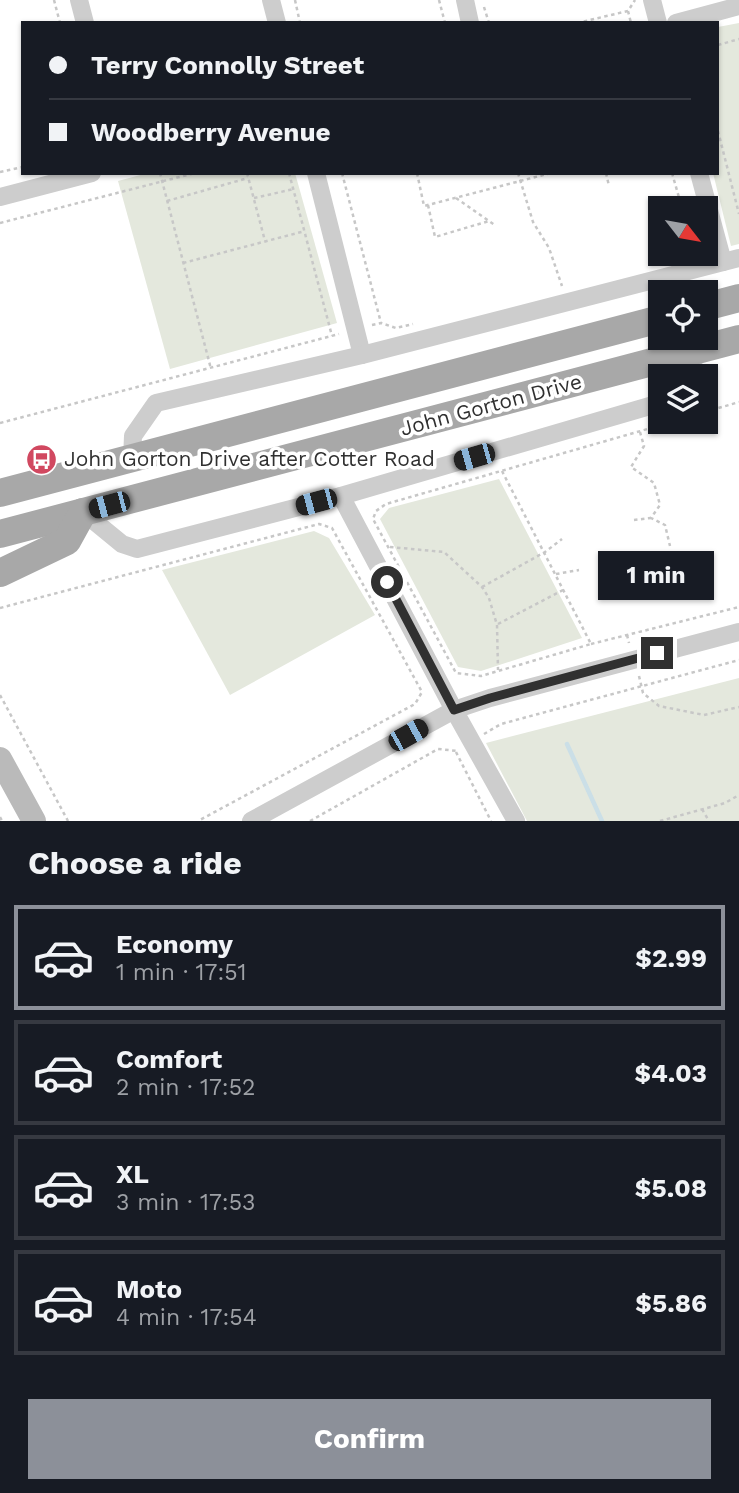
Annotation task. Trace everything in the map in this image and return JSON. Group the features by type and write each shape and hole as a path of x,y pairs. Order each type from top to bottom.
{"main road":[{"path":"718,304 739,298"},
{"name":"John Gorton Drive","path":"0,493 648,322"},
{"name":"John Gorton Drive","path":"718,345 739,340"},
{"name":"John Gorton Drive","path":"0,534 700,350"},
{"path":"0,573 67,541 83,512"}],"street":[{"path":"79,0 84,21"},
{"path":"271,0 276,21"},
{"path":"464,0 469,21"},
{"path":"652,0 657,21"},
{"path":"683,21 739,6"},
{"path":"0,197 84,175"},
{"path":"317,175 362,355"},
{"path":"132,458 133,436 156,403 362,355 731,260 700,175"},
{"path":"691,364 700,350"},
{"path":"83,512 122,544 137,549 341,495 648,406"},
{"path":"341,495 454,710 516,821"},
{"path":"251,821 454,710 739,632"},
{"path":"0,759 34,821"}],"path":[{"path":"54,0 59,21"},
{"path":"295,0 300,21"},
{"path":"439,0 444,21"},
{"path":"483,0 488,21"},
{"path":"586,21 628,11 635,0"},
{"path":"628,11 630,21"},
{"path":"719,45 739,39"},
{"path":"719,135 739,214"},
{"path":"0,172 21,167"},
{"path":"160,175 211,369"},
{"path":"0,223 188,175"},
{"path":"247,175 265,241"},
{"path":"290,175 331,336"},
{"path":"343,175 380,323 396,328"},
{"path":"417,175 424,206 544,175"},
{"path":"519,175 533,222 549,248 562,286"},
{"path":"606,175 609,186"},
{"path":"673,175 679,196"},
{"path":"167,201 248,178"},
{"path":"254,198 294,189"},
{"path":"456,198 496,226"},
{"path":"428,205 435,237 489,221"},
{"path":"183,263 304,230"},
{"path":"0,423 356,329"},
{"path":"718,408 739,402"},
{"path":"648,429 386,504 376,511 373,519 456,673 481,676 591,644 739,607"},
{"path":"640,431 644,446 631,467 654,483 660,505 650,518"},
{"path":"502,471 591,644"},
{"path":"634,520 650,518 665,525 670,546"},
{"path":"0,608 319,524 332,528 422,692 415,704 198,821"},
{"path":"482,587 545,552 562,539"},
{"path":"389,547 444,552 482,587 489,598 497,625 498,670"},
{"path":"556,574 579,569"},
{"path":"497,625 563,590"},
{"path":"501,724 739,660"},
{"path":"643,693 659,706 704,715 739,707"},
{"path":"0,695 68,821"},
{"path":"310,821 438,749 456,752 491,821"},
{"path":"660,821 725,803 739,795"},
{"path":"702,809 709,821"}],"shaded area":[{"path":"739,23 739,244 731,246 713,175 719,175 719,27"},
{"path":"140,175 296,175 337,323 170,369 118,181"},
{"path":"499,479 582,638 481,671 458,667 380,519 389,508"},
{"path":"314,531 329,538 375,615 230,695 162,570"},
{"path":"739,678 739,821 527,821 486,743"}],"waterway":[{"path":"567,744 602,821"}],"place":[{"name":"John Gorton Drive after Cotter Road","path":"41,459"}],"route":[{"path":"387,582 454,710 657,653"}]}
